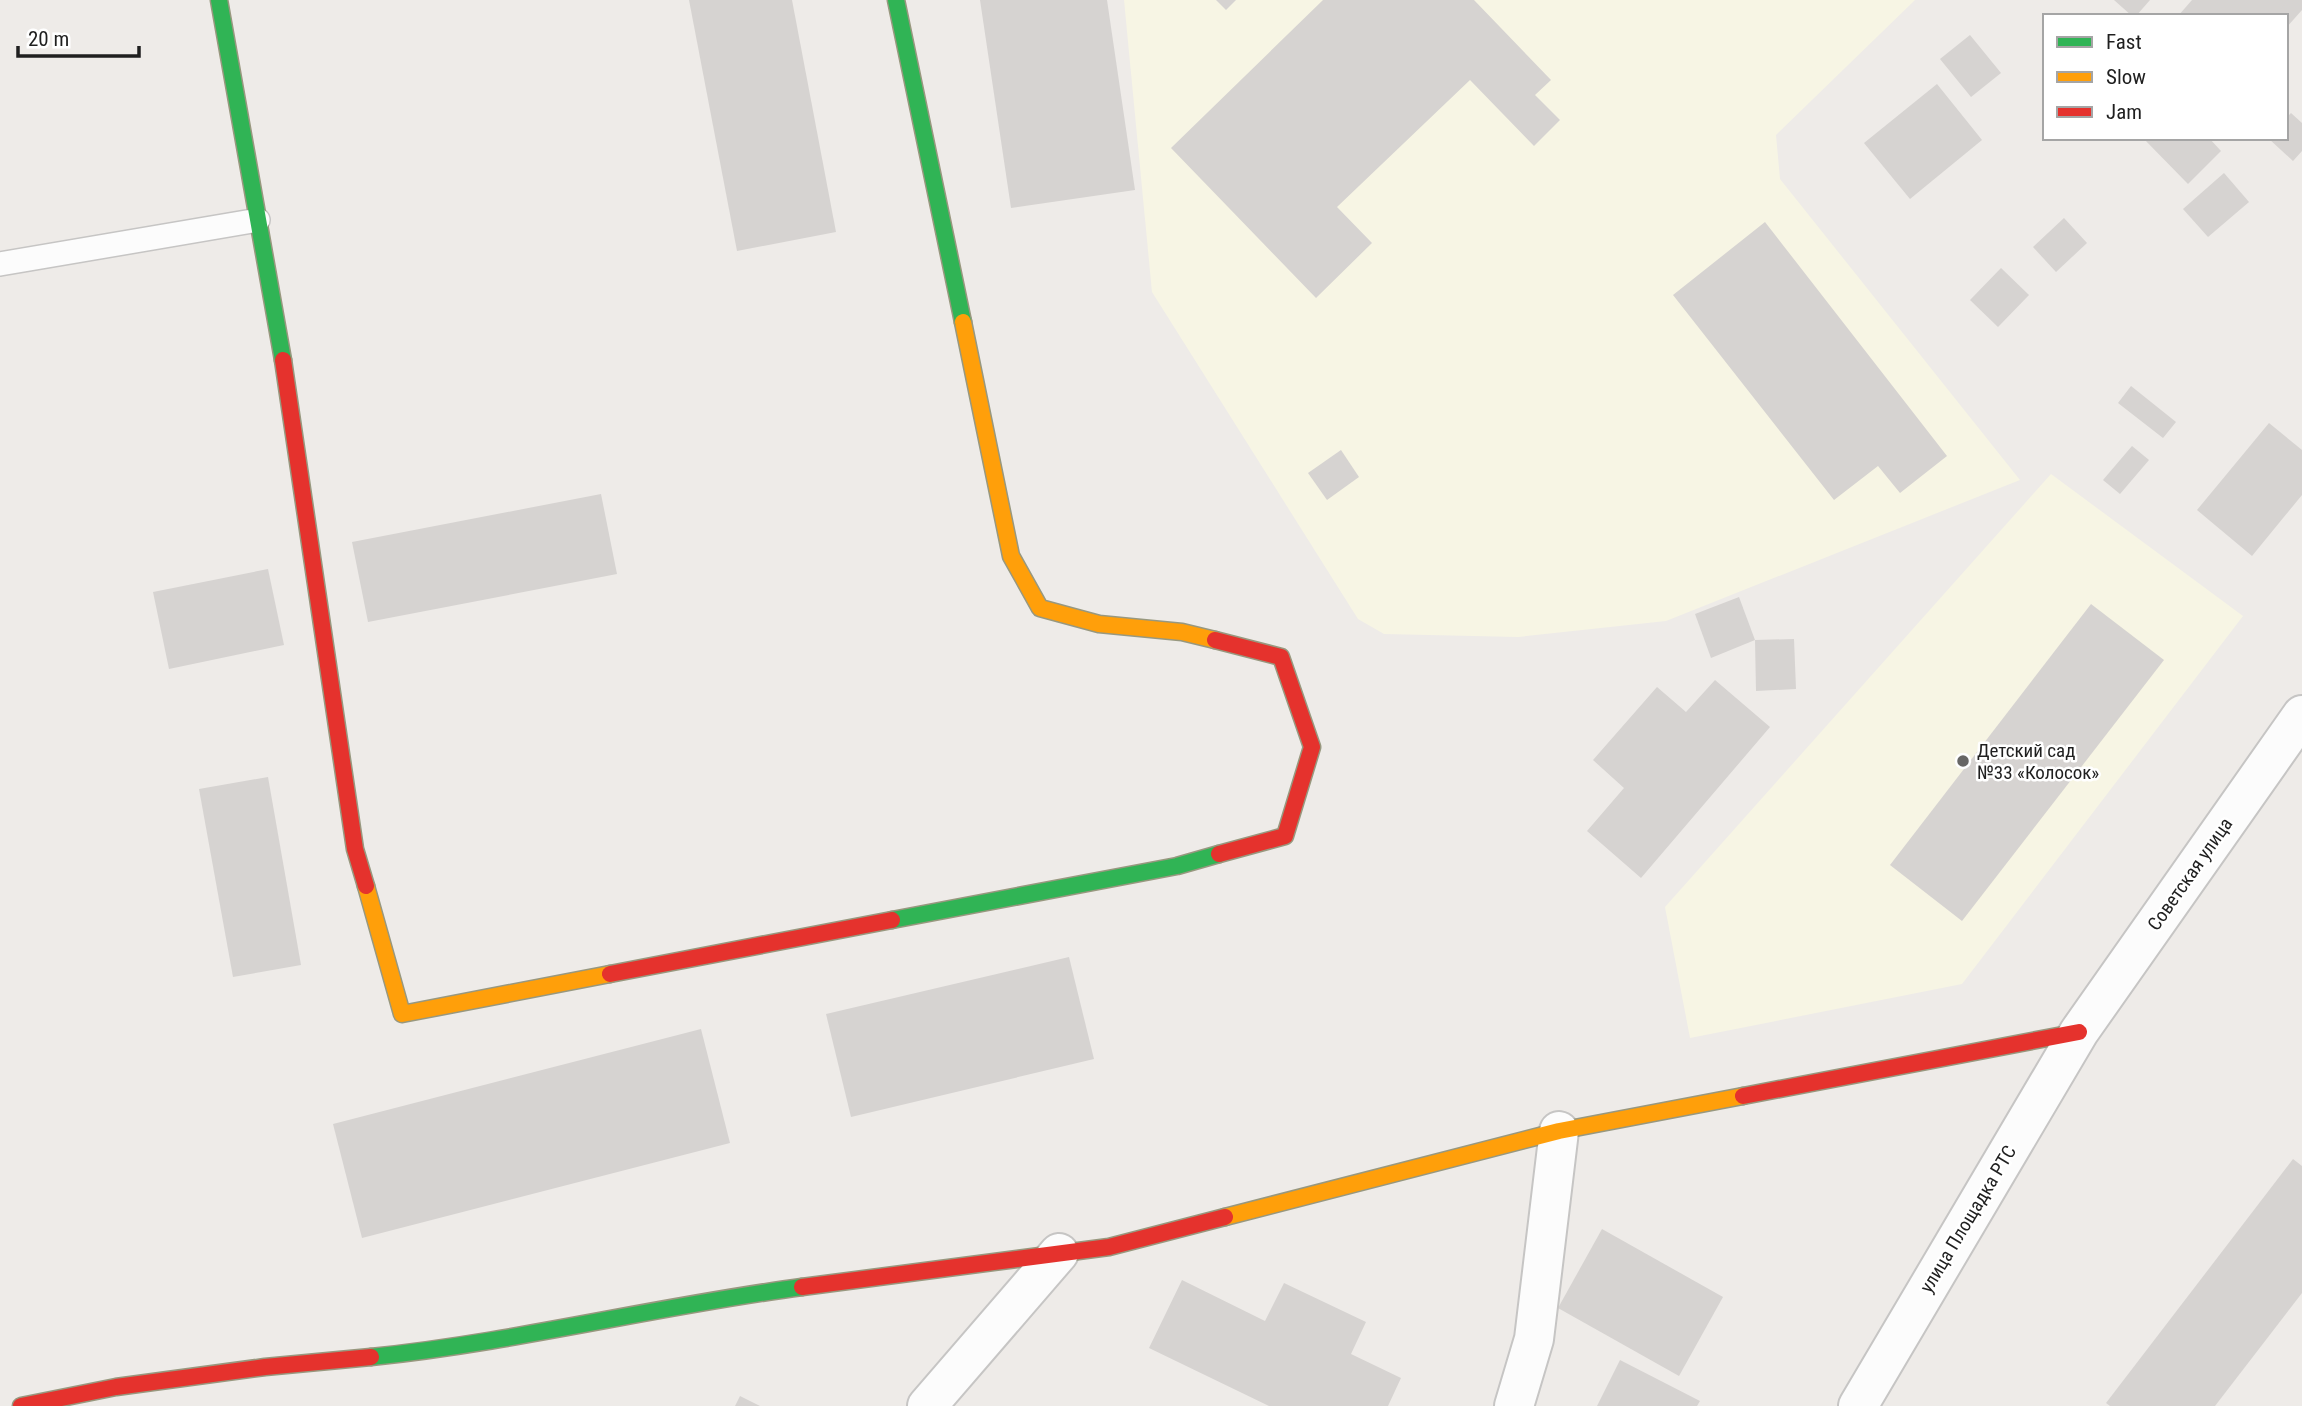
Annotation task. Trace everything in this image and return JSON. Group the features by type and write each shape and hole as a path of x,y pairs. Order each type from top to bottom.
{"street":[{"path":"219,0 282,356 355,849 402,1014 1177,866 1285,836 1312,747 1281,657 1182,632 1099,624 1040,608 1011,556 896,0"},
{"name":"Советская улица","path":"2079,1032 2302,715"},
{"path":"21,1406 116,1387 251,1369 438,1350 740,1295 1109,1247 1559,1130 2079,1032"},
{"name":"улица Площадка РТС","path":"1858,1406 2079,1032"},
{"path":"1514,1406 1534,1339 1559,1130"},
{"path":"927,1406 1059,1253"}],"lane":[{"path":"0,264 258,220"}],"shaded area":[{"path":"1124,0 1915,0 1776,135 1780,179 2020,480 1666,621 1518,637 1384,634 1358,619 1152,292"},
{"name":"Детский сад №33 «Колосок»","path":"2051,474 2243,616 1962,984 1690,1038 1665,907"}],"building":[{"path":"689,0 792,0 836,232 737,251"},
{"path":"980,0 1107,0 1135,190 1011,208"},
{"path":"1216,0 1236,0 1226,10"},
{"path":"1323,0 1474,0 1551,80 1535,95 1560,120 1534,146 1470,80 1337,207 1372,243 1316,298 1171,148"},
{"path":"2114,0 2150,0 2138,14 2130,14"},
{"path":"2192,0 2302,0 2302,10 2288,26 2288,14 2180,14"},
{"path":"1970,35 2001,73 1971,97 1940,59"},
{"path":"1937,84 1982,140 1910,199 1864,143"},
{"path":"2291,113 2302,123 2302,151 2293,161 2270,140 2288,140 2288,116"},
{"path":"2145,140 2211,140 2221,151 2188,184"},
{"path":"2224,173 2249,202 2208,237 2183,209"},
{"path":"2064,218 2087,243 2056,272 2033,247"},
{"path":"1765,222 1947,456 1900,493 1878,466 1834,500 1673,295"},
{"path":"2001,268 2029,295 1998,327 1970,300"},
{"path":"2131,386 2176,422 2163,438 2118,403"},
{"path":"2269,423 2302,450 2302,495 2252,556 2197,510"},
{"path":"2132,446 2149,460 2120,494 2103,480"},
{"path":"1341,450 1359,477 1327,500 1308,473"},
{"path":"601,494 617,574 368,622 352,542"},
{"path":"268,569 284,645 169,669 153,592"},
{"path":"1739,597 1755,640 1711,658 1695,614"},
{"path":"2091,604 2164,660 1962,921 1890,865"},
{"path":"1794,639 1796,689 1756,691 1755,640"},
{"path":"1715,680 1770,727 1641,878 1587,831 1624,788 1593,760 1657,687 1686,712"},
{"path":"268,777 301,965 233,977 199,789"},
{"path":"1069,957 1094,1059 851,1117 826,1014"},
{"path":"701,1029 730,1143 362,1238 333,1124"},
{"path":"2293,1159 2302,1166 2302,1293 2215,1406 2110,1406 2106,1403"},
{"path":"1602,1229 1723,1297 1679,1376 1558,1308"},
{"path":"1182,1280 1265,1321 1284,1283 1366,1322 1351,1354 1401,1378 1388,1406 1269,1406 1149,1348"},
{"path":"1620,1360 1700,1401 1697,1406 1597,1406"},
{"path":"740,1396 760,1406 735,1406"}],"traffic: fast":[{"path":"219,0 283,360"},
{"path":"896,0 963,322"},
{"path":"892,920 1177,866 1219,854"},
{"path":"371,1357 479,1342 802,1287"}],"traffic: slow":[{"path":"963,322 1011,556 1040,608 1099,624 1182,632 1215,640"},
{"path":"366,886 402,1014 610,974"},
{"path":"1225,1217 1559,1131 1743,1096"}],"traffic: jam":[{"path":"283,360 355,849 366,886"},
{"path":"1215,640 1281,657 1312,747 1285,836 1219,854"},
{"path":"610,974 892,920"},
{"path":"1743,1096 2079,1032"},
{"path":"802,1287 1109,1247 1225,1217"},
{"path":"21,1406 116,1387 265,1367 371,1357"}],"place":[{"name":"Детский сад №33 «Колосок»","path":"1963,761"}]}
